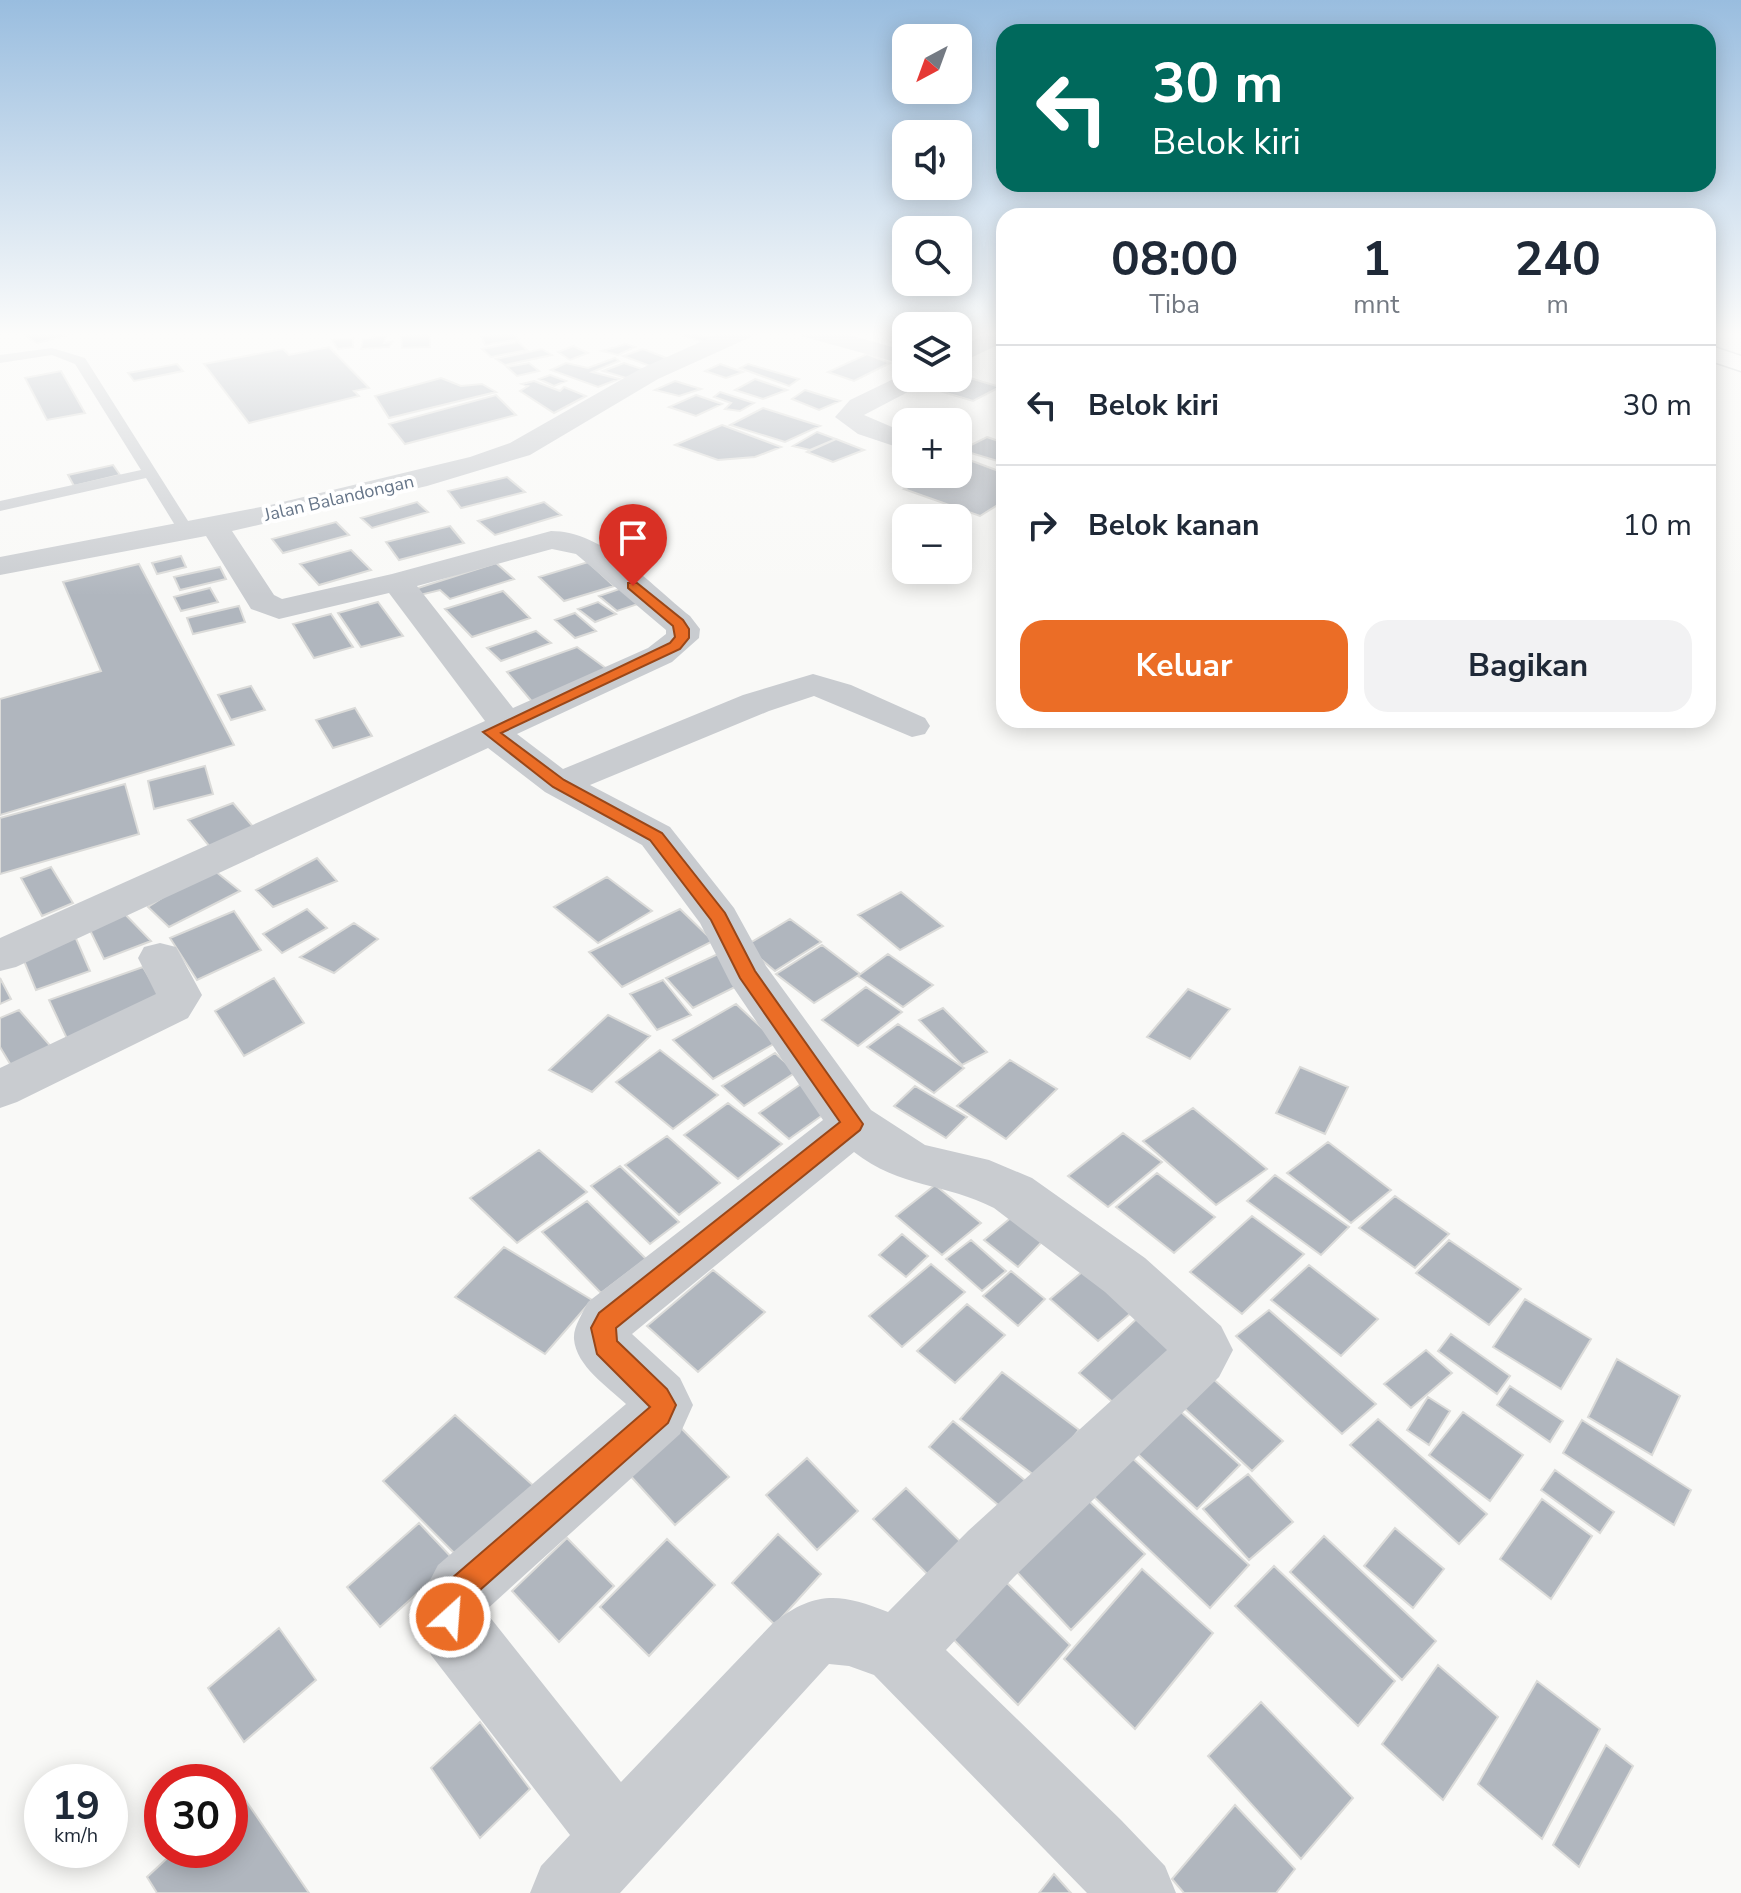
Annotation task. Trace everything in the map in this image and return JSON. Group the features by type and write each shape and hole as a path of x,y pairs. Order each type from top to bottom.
{"street":[{"name":"Jalan Balandongan","path":"0,566 201,530 396,485 520,449 571,419"},
{"path":"852,419 892,437"},
{"path":"0,956 660,655 682,638 683,629 587,548 566,540 537,542 397,582 290,608 269,607 262,602 201,530"},
{"path":"397,582 499,728 559,784 656,836 673,855 719,918 747,973 853,1124 913,1163 989,1181 1013,1193 1125,1275 1195,1337 1204,1350 991,1554 898,1651"},
{"path":"559,784 756,703 813,685 839,692 912,726"},
{"path":"0,1089 177,1002 179,995 160,958"},
{"path":"619,1838 455,1631 450,1605 461,1588 659,1414 663,1405 659,1397 605,1346 603,1328 608,1320 853,1124"},
{"path":"568,1893 797,1647 816,1632 840,1631 864,1636 898,1651 1095,1846 1138,1893"}],"lane":[{"path":"115,419 148,473 201,530"},
{"path":"0,506 148,473"}],"building":[{"path":"406,419 499,419 405,444 389,424"},
{"path":"741,419 799,419 820,426 785,442 730,425"},
{"path":"722,425 781,447 755,457 718,460 675,445"},
{"path":"817,432 836,439 810,450 793,446"},
{"path":"987,437 996,440 996,461 972,453 972,444"},
{"path":"836,439 864,450 833,462 807,452"},
{"path":"972,461 996,470 996,506 980,516 972,513 972,504 946,504 904,489 972,488"},
{"path":"113,465 120,475 74,486 68,475"},
{"path":"507,477 525,492 461,508 448,491"},
{"path":"417,502 428,512 372,528 361,518"},
{"path":"544,502 561,515 495,535 478,521"},
{"path":"336,522 349,535 283,553 272,539"},
{"path":"450,526 464,543 399,560 386,542"},
{"path":"351,550 371,570 319,585 300,564"},
{"path":"181,556 186,567 157,574 152,563"},
{"path":"588,562 614,586 564,601 539,577"},
{"path":"496,563 514,579 450,599 440,590 416,596 418,588"},
{"path":"139,564 234,745 0,815 0,699 101,671 63,582"},
{"path":"220,567 226,579 180,590 174,577"},
{"path":"625,587 644,602 617,611 599,596"},
{"path":"210,588 218,602 181,611 174,597"},
{"path":"503,591 530,618 472,637 445,609"},
{"path":"378,602 403,636 361,647 338,613"},
{"path":"598,602 616,614 595,622 578,609"},
{"path":"239,606 245,622 193,634 187,618"},
{"path":"575,613 596,631 575,638 555,620"},
{"path":"331,614 353,647 314,658 293,624"},
{"path":"536,631 551,643 501,661 487,648"},
{"path":"577,647 611,672 534,704 507,672"},
{"path":"251,686 265,710 231,720 218,695"},
{"path":"355,708 372,736 333,748 316,720"},
{"path":"205,766 213,794 154,809 148,781"},
{"path":"125,784 139,834 0,874 0,818"},
{"path":"233,803 255,829 210,847 188,820"},
{"path":"317,858 337,881 273,907 256,890"},
{"path":"51,867 73,903 42,916 21,878"},
{"path":"210,867 240,891 169,927 148,907"},
{"path":"607,877 652,911 598,943 554,907"},
{"path":"901,892 943,926 900,950 858,915"},
{"path":"119,908 151,941 104,959 86,922"},
{"path":"307,909 327,928 282,953 263,934"},
{"path":"680,909 713,941 622,987 589,952"},
{"path":"234,911 261,950 197,980 170,938"},
{"path":"790,919 821,942 775,971 745,946"},
{"path":"354,923 378,939 334,973 300,957"},
{"path":"74,934 90,971 36,990 22,956"},
{"path":"822,945 860,974 814,1003 776,974"},
{"path":"718,954 745,982 693,1008 666,978"},
{"path":"888,954 933,985 903,1007 858,976"},
{"path":"143,967 163,1000 70,1045 49,1000"},
{"path":"0,978 11,999 0,1004"},
{"path":"274,978 304,1023 244,1056 215,1011"},
{"path":"663,980 691,1015 657,1030 630,994"},
{"path":"866,987 902,1012 858,1046 822,1020"},
{"path":"1188,989 1230,1009 1190,1059 1147,1037"},
{"path":"736,1004 777,1042 713,1079 673,1040"},
{"path":"943,1008 987,1052 962,1065 919,1020"},
{"path":"19,1010 54,1050 12,1067 0,1047 0,1018"},
{"path":"608,1015 650,1036 592,1092 549,1070"},
{"path":"898,1024 964,1068 934,1093 867,1047"},
{"path":"660,1050 718,1095 673,1129 616,1082"},
{"path":"775,1053 796,1072 744,1106 722,1086"},
{"path":"1010,1060 1057,1089 1006,1139 957,1106"},
{"path":"1300,1067 1348,1087 1325,1134 1276,1113"},
{"path":"801,1084 831,1109 789,1139 759,1113"},
{"path":"915,1086 967,1117 946,1138 894,1106"},
{"path":"728,1103 782,1144 738,1179 684,1135"},
{"path":"1193,1108 1267,1169 1216,1205 1143,1141"},
{"path":"1123,1133 1162,1162 1108,1207 1068,1176"},
{"path":"667,1136 720,1183 679,1215 625,1165"},
{"path":"1328,1142 1391,1190 1351,1223 1287,1173"},
{"path":"539,1150 587,1192 517,1243 470,1198"},
{"path":"620,1166 679,1222 650,1244 591,1186"},
{"path":"1157,1173 1215,1217 1174,1253 1116,1207"},
{"path":"1275,1175 1349,1227 1321,1255 1247,1201"},
{"path":"935,1185 981,1223 942,1255 896,1216"},
{"path":"1395,1196 1449,1234 1415,1268 1359,1228"},
{"path":"587,1201 646,1259 601,1293 542,1232"},
{"path":"1024,1207 1053,1230 1018,1267 984,1240"},
{"path":"1252,1216 1304,1254 1242,1314 1190,1272"},
{"path":"902,1234 928,1256 906,1277 879,1255"},
{"path":"971,1240 1006,1271 982,1291 946,1259"},
{"path":"1449,1240 1521,1289 1489,1325 1416,1273"},
{"path":"504,1247 592,1300 545,1354 455,1297"},
{"path":"1095,1261 1144,1302 1098,1341 1050,1299"},
{"path":"931,1264 965,1292 902,1347 869,1316"},
{"path":"1309,1265 1378,1319 1341,1356 1271,1300"},
{"path":"713,1270 765,1312 698,1372 647,1326"},
{"path":"1011,1271 1045,1299 1018,1326 983,1296"},
{"path":"1525,1299 1591,1339 1561,1389 1493,1347"},
{"path":"967,1304 1005,1335 955,1383 917,1351"},
{"path":"1146,1310 1191,1346 1124,1412 1079,1373"},
{"path":"1269,1310 1376,1404 1342,1434 1236,1336"},
{"path":"1451,1334 1510,1376 1497,1394 1438,1351"},
{"path":"1426,1350 1452,1373 1411,1408 1384,1384"},
{"path":"1617,1359 1680,1396 1652,1455 1588,1417"},
{"path":"1002,1372 1079,1430 1039,1479 960,1419"},
{"path":"1212,1378 1283,1441 1252,1471 1182,1406"},
{"path":"1510,1386 1563,1421 1550,1442 1497,1405"},
{"path":"1428,1397 1450,1411 1429,1445 1407,1430"},
{"path":"1171,1403 1240,1465 1197,1509 1127,1444"},
{"path":"1463,1412 1523,1455 1490,1501 1429,1455"},
{"path":"455,1415 536,1488 462,1561 383,1481"},
{"path":"1378,1419 1487,1514 1459,1544 1350,1445"},
{"path":"1582,1420 1691,1490 1674,1525 1563,1453"},
{"path":"953,1421 1039,1492 1015,1519 929,1447"},
{"path":"680,1427 729,1477 675,1525 627,1472"},
{"path":"1130,1456 1249,1565 1210,1608 1091,1494"},
{"path":"807,1458 858,1511 817,1550 766,1495"},
{"path":"1555,1470 1614,1512 1600,1533 1541,1490"},
{"path":"1248,1474 1293,1522 1249,1560 1203,1509"},
{"path":"906,1488 977,1558 944,1591 873,1519"},
{"path":"1542,1499 1592,1536 1551,1599 1500,1559"},
{"path":"1089,1501 1145,1554 1071,1630 1016,1571"},
{"path":"419,1523 454,1560 380,1627 347,1587"},
{"path":"1395,1528 1444,1569 1413,1608 1364,1566"},
{"path":"778,1534 821,1574 775,1625 732,1583"},
{"path":"1324,1536 1436,1641 1402,1680 1290,1572"},
{"path":"567,1538 614,1586 559,1642 512,1591"},
{"path":"667,1539 715,1585 649,1656 600,1607"},
{"path":"1274,1566 1395,1681 1358,1726 1235,1606"},
{"path":"1142,1569 1213,1633 1135,1729 1064,1659"},
{"path":"1004,1580 1070,1645 1018,1705 952,1638"},
{"path":"279,1628 316,1680 244,1742 208,1688"},
{"path":"1438,1665 1498,1717 1443,1800 1382,1744"},
{"path":"1537,1681 1600,1729 1542,1839 1478,1784"},
{"path":"1261,1702 1353,1798 1301,1859 1208,1756"},
{"path":"480,1722 530,1789 480,1838 431,1768"},
{"path":"1606,1745 1633,1766 1579,1867 1553,1845"},
{"path":"248,1804 309,1893 157,1893 147,1877 157,1868 248,1868"},
{"path":"1235,1805 1295,1869 1276,1893 1184,1893 1172,1879"},
{"path":"1054,1874 1071,1893 1039,1893"}],"route":[{"path":"450,1617 450,1605 461,1588 659,1414 663,1405 659,1397 605,1346 602,1336 608,1320 853,1124 747,973 719,918 656,836 559,784 490,732 675,646 682,638 683,629 633,586"}]}
